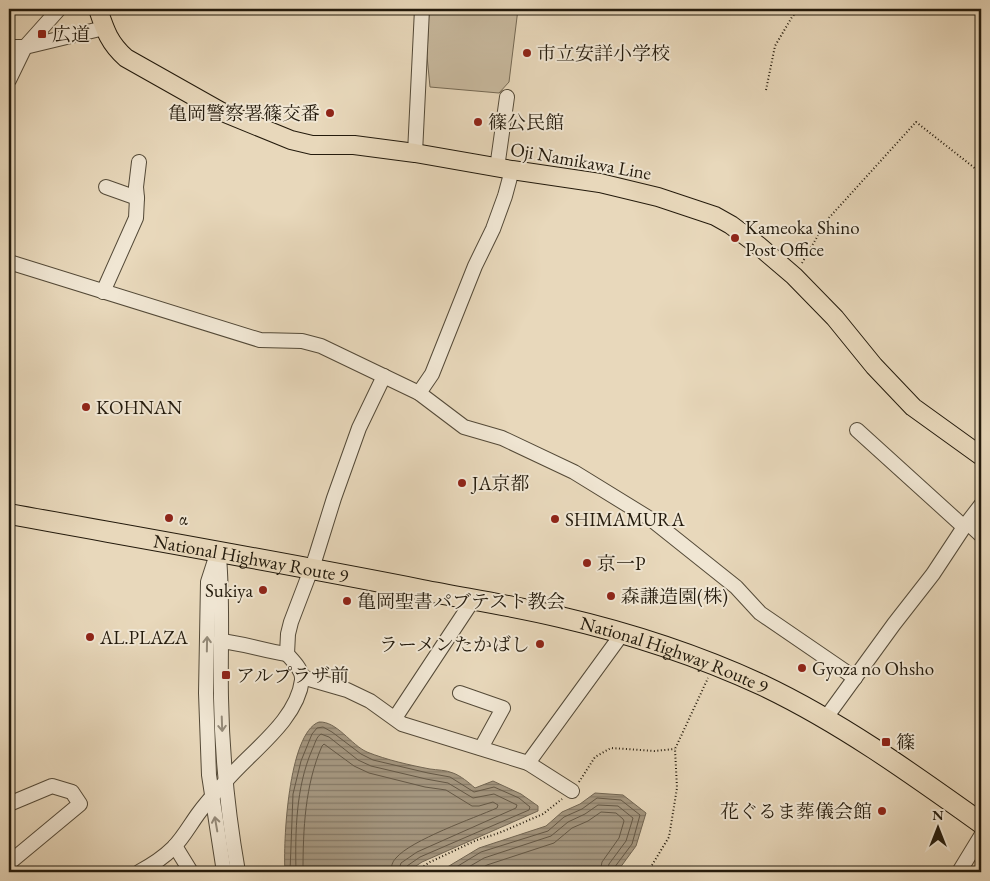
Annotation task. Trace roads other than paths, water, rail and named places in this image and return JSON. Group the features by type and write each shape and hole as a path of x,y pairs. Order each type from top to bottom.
{"highway":[{"name":"National Highway Route 9","path":"9,514 311,568 559,617 664,646 761,685 825,719 882,754 981,823"}],"main road":[{"name":"Oji Namikawa Line","path":"98,9 108,38 116,50 126,58 220,111 291,140 312,145 354,145 416,153 504,169 600,183 658,197 715,216 731,224 794,276 835,318 874,366 913,407 981,456"}],"street":[{"path":"9,80 25,47 59,9"},
{"path":"416,153 422,9"},
{"path":"9,47 25,47 104,28"},
{"path":"419,394 432,374 505,196 506,97"},
{"path":"103,292 136,218 136,186 139,162"},
{"path":"106,187 137,198"},
{"path":"9,262 260,340 302,341 320,346 384,376 419,394 464,427 502,438 574,472 624,501 652,520 736,588 760,613 854,678"},
{"path":"287,654 291,622 315,559 334,498 359,428 384,376"},
{"path":"857,430 966,525 981,535"},
{"path":"825,719 933,574 981,505"},
{"path":"218,551 221,584 221,698 225,781 238,872"},
{"path":"218,551 208,582 206,693 209,775 224,872"},
{"path":"395,718 473,600"},
{"path":"528,763 622,634"},
{"path":"139,872 163,858 175,846 225,781 271,734 291,709 299,690 302,677 299,668 287,654 270,652 237,642 220,641"},
{"path":"302,677 347,690 370,701 402,724 528,763 572,791"},
{"path":"460,693 503,708 481,748"},
{"path":"9,804 52,786 72,792 80,804 9,863"},
{"path":"959,872 981,836"},
{"path":"175,846 191,872"}],"water":[{"path":"319,722 332,725 361,749 375,755 406,764 450,772 462,777 475,788 493,781 521,794 538,806 538,811 422,862 407,872 285,872 285,838 294,767 300,746 309,730"},
{"path":"595,793 623,795 646,813 636,846 617,872 439,872 479,848 546,826 562,812 580,804"}],"place":[{"name":"広道","path":"42,34"},
{"name":"市立安詳小学校","path":"527,53"},
{"name":"亀岡警察署篠交番","path":"330,113"},
{"name":"篠公民館","path":"478,122"},
{"name":"Kameoka Shino Post Office","path":"735,238"},
{"name":"KOHNAN","path":"86,407"},
{"name":"JA京都","path":"462,483"},
{"name":"α","path":"169,518"},
{"name":"SHIMAMURA","path":"555,519"},
{"name":"京一P","path":"587,563"},
{"name":"Sukiya","path":"263,590"},
{"name":"森謙造園(株)","path":"611,596"},
{"name":"亀岡聖書パブテスト教会","path":"347,601"},
{"name":"AL.PLAZA","path":"90,637"},
{"name":"ラーメンたかばし","path":"540,644"},
{"name":"Gyoza no Ohsho","path":"802,668"},
{"name":"アルプラザ前","path":"226,675"},
{"name":"篠","path":"886,742"},
{"name":"花ぐるま葬儀会館","path":"882,811"}]}
